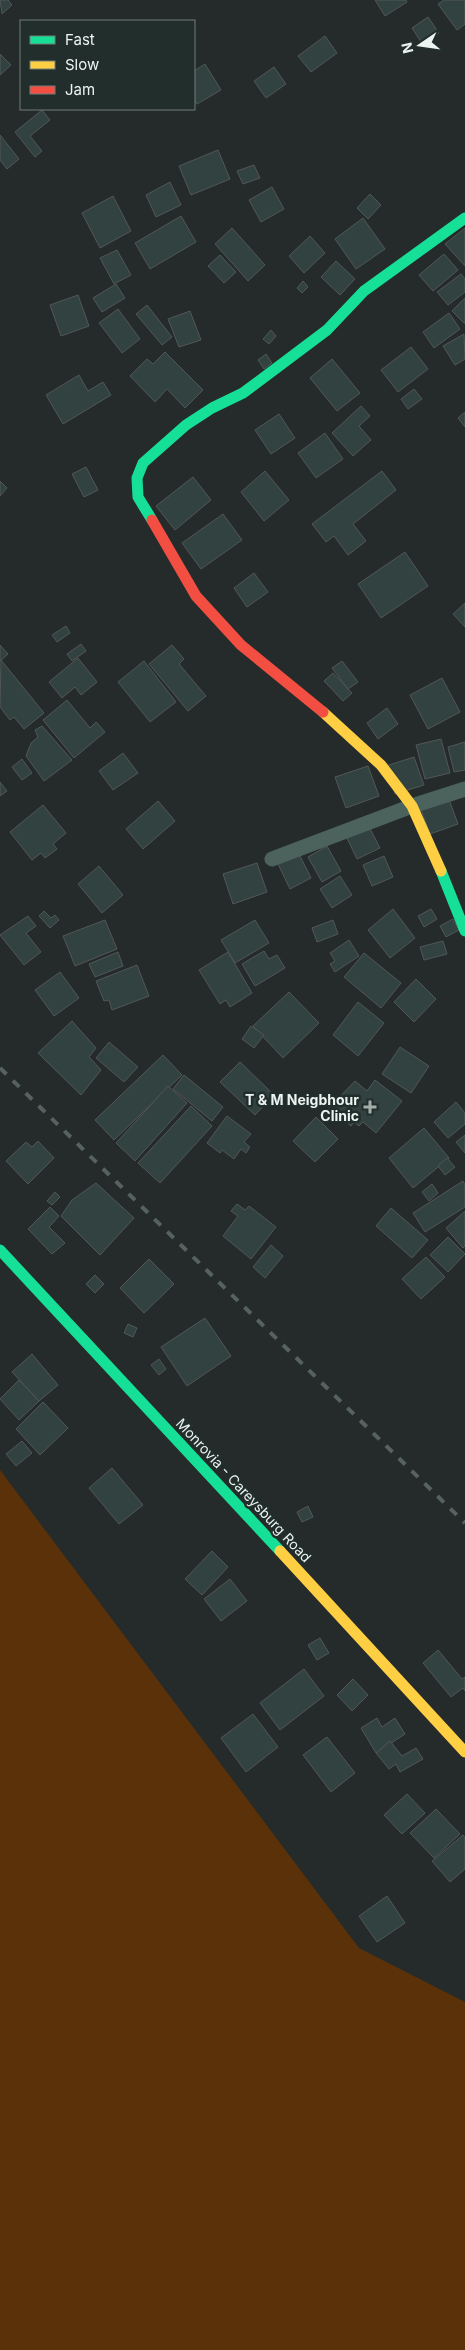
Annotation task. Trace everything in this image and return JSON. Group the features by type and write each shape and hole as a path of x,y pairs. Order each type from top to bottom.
{"street":[{"path":"465,218 364,291 327,330 243,393 212,408 186,425 143,462 137,478 138,497 196,596 240,645 297,689 381,765 412,806 450,890 465,931"},
{"path":"272,859 412,806 465,789"},
{"name":"Monrovia - Careysburg Road","path":"0,1250 465,1752"}],"shaded area":[{"path":"0,1470 359,1948 465,2002 465,2350 0,2350"}],"building":[{"path":"0,0 8,0 12,5 2,14"},
{"path":"375,0 406,0 407,2 385,16"},
{"path":"444,0 465,0 465,24 457,30 438,4"},
{"path":"428,17 439,33 423,45 412,28"},
{"path":"325,36 337,53 311,72 298,56"},
{"path":"0,54 11,65 0,75"},
{"path":"205,64 221,90 197,104 195,101 195,70"},
{"path":"274,67 286,84 266,98 254,81"},
{"path":"42,110 50,120 30,136 42,151 35,157 15,132"},
{"path":"0,135 19,159 7,169 0,160"},
{"path":"218,150 230,179 191,195 179,166"},
{"path":"254,165 260,178 243,184 237,171"},
{"path":"170,182 181,205 156,217 146,195"},
{"path":"272,187 284,209 261,222 249,200"},
{"path":"370,194 381,205 368,219 357,208"},
{"path":"113,196 131,231 100,248 82,213"},
{"path":"181,216 196,242 150,269 135,243"},
{"path":"363,218 385,249 356,269 335,239"},
{"path":"232,228 265,265 248,281 215,244"},
{"path":"465,228 465,266 445,244"},
{"path":"310,236 325,253 304,273 289,256"},
{"path":"117,250 131,275 114,284 100,258"},
{"path":"444,254 458,270 433,291 419,275"},
{"path":"220,255 236,272 224,283 208,266"},
{"path":"336,261 355,279 340,295 321,277"},
{"path":"461,274 465,279 465,292 448,305 437,292"},
{"path":"303,281 308,287 302,293 297,288"},
{"path":"116,284 125,298 102,312 93,298"},
{"path":"78,295 89,326 61,336 50,305"},
{"path":"465,298 465,324 452,311"},
{"path":"147,305 172,337 162,345 136,314"},
{"path":"118,309 140,339 122,353 99,323"},
{"path":"190,311 201,340 179,347 168,319"},
{"path":"449,313 460,329 434,348 423,332"},
{"path":"271,330 276,336 269,344 263,339"},
{"path":"464,334 465,359 455,365 443,346"},
{"path":"411,347 428,369 398,392 381,370"},
{"path":"165,352 203,390 185,408 167,389 155,402 130,376 147,359 153,364"},
{"path":"266,354 272,363 264,369 258,360"},
{"path":"332,359 360,393 337,411 310,378"},
{"path":"79,375 88,391 103,382 111,395 63,424 46,395"},
{"path":"414,389 422,399 408,409 401,399"},
{"path":"361,406 370,416 359,426 371,440 353,456 332,433"},
{"path":"465,412 465,427 458,418"},
{"path":"279,414 295,438 271,454 255,430"},
{"path":"325,433 343,459 316,478 298,453"},
{"path":"86,467 98,490 84,497 72,474"},
{"path":"265,471 289,500 264,521 241,492"},
{"path":"382,471 396,490 353,524 366,541 348,555 334,536 326,542 312,524"},
{"path":"193,477 211,500 175,530 156,506"},
{"path":"0,481 7,488 0,496"},
{"path":"223,514 242,540 201,569 182,543"},
{"path":"405,552 428,586 381,618 358,584"},
{"path":"254,573 268,592 247,607 234,588"},
{"path":"465,603 465,627 453,614"},
{"path":"66,626 70,633 57,642 52,635"},
{"path":"81,644 86,651 72,661 67,654"},
{"path":"0,645 8,654 0,661"},
{"path":"172,645 184,659 179,664 206,696 188,711 149,664"},
{"path":"78,658 97,682 81,695 75,687 62,698 49,682"},
{"path":"1,660 44,713 24,729 14,717 10,720 0,707"},
{"path":"144,661 176,702 150,722 118,682"},
{"path":"342,661 358,682 348,689 332,668"},
{"path":"333,673 352,693 343,701 324,681"},
{"path":"442,678 460,712 428,729 410,695"},
{"path":"67,700 90,728 96,722 105,732 74,758 43,720"},
{"path":"387,708 398,724 378,739 367,723"},
{"path":"42,726 72,760 44,781 26,756 31,743 38,737 35,730"},
{"path":"441,739 450,773 425,779 416,745"},
{"path":"465,742 465,770 454,772 448,747"},
{"path":"123,753 138,773 113,790 99,771"},
{"path":"414,757 424,785 395,794 386,766"},
{"path":"22,759 32,773 22,780 12,767"},
{"path":"368,766 379,796 346,808 335,777"},
{"path":"0,782 7,791 0,796"},
{"path":"447,794 458,824 430,834 419,804"},
{"path":"158,801 175,821 143,849 126,829"},
{"path":"43,805 66,833 53,844 57,849 45,858 41,853 32,860 10,832"},
{"path":"364,817 380,848 357,859 342,828"},
{"path":"327,846 341,871 322,882 308,857"},
{"path":"298,852 311,878 290,889 277,862"},
{"path":"384,856 393,877 372,886 363,865"},
{"path":"257,863 267,892 233,904 223,874"},
{"path":"99,866 123,895 102,913 78,884"},
{"path":"340,876 352,895 332,908 320,889"},
{"path":"393,909 415,938 390,958 368,930"},
{"path":"431,909 437,919 424,927 418,916"},
{"path":"44,911 51,918 55,915 59,920 50,928 39,916"},
{"path":"28,916 36,926 26,933 41,952 24,965 0,935"},
{"path":"453,919 459,930 446,937 440,926"},
{"path":"105,920 117,949 75,966 63,936"},
{"path":"255,920 269,943 235,963 221,940"},
{"path":"333,920 338,934 317,942 312,928"},
{"path":"349,940 359,956 335,972 330,964 335,961 330,953"},
{"path":"443,941 447,954 424,960 420,947"},
{"path":"264,951 269,959 277,955 285,968 255,986 242,964"},
{"path":"118,952 123,966 95,977 89,964"},
{"path":"228,952 252,993 230,1007 226,1000 220,1004 199,970"},
{"path":"364,953 401,983 381,1008 344,977"},
{"path":"137,965 149,996 112,1010 109,1000 104,1001 96,981"},
{"path":"60,972 79,998 54,1016 35,990"},
{"path":"416,979 436,999 414,1022 394,1002"},
{"path":"289,992 319,1023 283,1058 253,1026"},
{"path":"358,1002 384,1023 358,1056 333,1035"},
{"path":"72,1021 96,1048 89,1057 101,1070 81,1095 38,1053"},
{"path":"251,1026 264,1035 254,1048 242,1039"},
{"path":"109,1042 138,1067 124,1082 96,1058"},
{"path":"400,1047 429,1066 411,1093 382,1074"},
{"path":"163,1055 182,1075 114,1140 95,1120"},
{"path":"240,1062 274,1095 255,1115 220,1082"},
{"path":"184,1075 223,1107 212,1121 173,1089"},
{"name":"T & M Neigbhour Clinic","path":"375,1080 402,1101 376,1133 363,1122 359,1126 354,1122 351,1126 329,1108 355,1081 367,1091"},
{"path":"168,1086 187,1103 135,1161 116,1143"},
{"path":"456,1102 465,1113 465,1124 448,1138 434,1122"},
{"path":"191,1106 212,1126 160,1183 138,1163"},
{"path":"227,1116 251,1134 244,1142 250,1147 246,1153 241,1149 234,1159 222,1150 220,1153 207,1143"},
{"path":"316,1117 338,1139 315,1162 293,1141"},
{"path":"424,1128 449,1158 413,1188 389,1158"},
{"path":"465,1135 465,1153 456,1142"},
{"path":"38,1141 54,1158 28,1184 6,1161 26,1142 32,1147"},
{"path":"447,1158 455,1167 445,1175 438,1166"},
{"path":"463,1181 465,1185 465,1207 425,1232 413,1213"},
{"path":"96,1183 134,1218 100,1255 61,1216 72,1200"},
{"path":"432,1184 438,1193 429,1201 422,1192"},
{"path":"55,1192 60,1197 52,1205 47,1201"},
{"path":"237,1204 245,1210 249,1206 276,1227 251,1259 223,1236 238,1216 231,1211"},
{"path":"50,1207 59,1216 49,1227 65,1243 52,1254 28,1229"},
{"path":"391,1208 428,1240 412,1258 376,1226"},
{"path":"465,1211 465,1246 463,1248 446,1228"},
{"path":"448,1237 465,1254 448,1272 430,1255"},
{"path":"271,1245 283,1256 265,1278 253,1267"},
{"path":"426,1257 445,1277 421,1299 402,1279"},
{"path":"149,1259 174,1284 144,1313 120,1288"},
{"path":"95,1275 104,1284 95,1293 86,1284"},
{"path":"205,1318 231,1356 187,1386 161,1347"},
{"path":"128,1324 137,1328 133,1337 124,1333"},
{"path":"32,1354 58,1385 39,1401 12,1372"},
{"path":"159,1359 166,1369 159,1375 151,1365"},
{"path":"19,1380 39,1401 19,1420 0,1399"},
{"path":"43,1402 68,1428 40,1455 16,1429"},
{"path":"22,1441 32,1453 16,1466 6,1454"},
{"path":"112,1468 143,1505 119,1524 89,1488"},
{"path":"308,1506 313,1517 302,1522 297,1512"},
{"path":"212,1551 228,1567 202,1595 185,1579"},
{"path":"230,1579 247,1601 221,1621 204,1599"},
{"path":"320,1638 329,1653 317,1660 308,1645"},
{"path":"438,1650 462,1679 465,1677 465,1691 463,1688 451,1697 423,1663"},
{"path":"304,1669 324,1696 280,1730 260,1703"},
{"path":"353,1679 368,1695 352,1711 337,1695"},
{"path":"253,1714 278,1747 246,1772 221,1738"},
{"path":"377,1718 382,1727 395,1718 405,1734 376,1753 361,1728"},
{"path":"327,1737 355,1773 331,1792 303,1755"},
{"path":"390,1741 402,1756 416,1748 423,1759 400,1772 396,1764 389,1769 376,1753"},
{"path":"407,1794 425,1813 402,1834 384,1815"},
{"path":"436,1809 460,1834 434,1858 410,1833"},
{"path":"463,1835 465,1838 465,1869 450,1882 432,1861"},
{"path":"387,1896 405,1923 377,1942 359,1916"}],"railway":[{"path":"0,1068 465,1523"}],"traffic: fast":[{"path":"152,520 138,497 137,478 143,463 186,425 212,408 243,393 327,330 364,291 465,218"},
{"path":"441,871 465,931"},
{"path":"0,1250 280,1551"}],"traffic: slow":[{"path":"323,712 381,765 412,806 441,871"},
{"path":"280,1551 465,1752"}],"traffic: jam":[{"path":"152,520 196,596 241,645 323,712"}],"place":[{"name":"T & M Neigbhour Clinic","path":"370,1107"}]}
